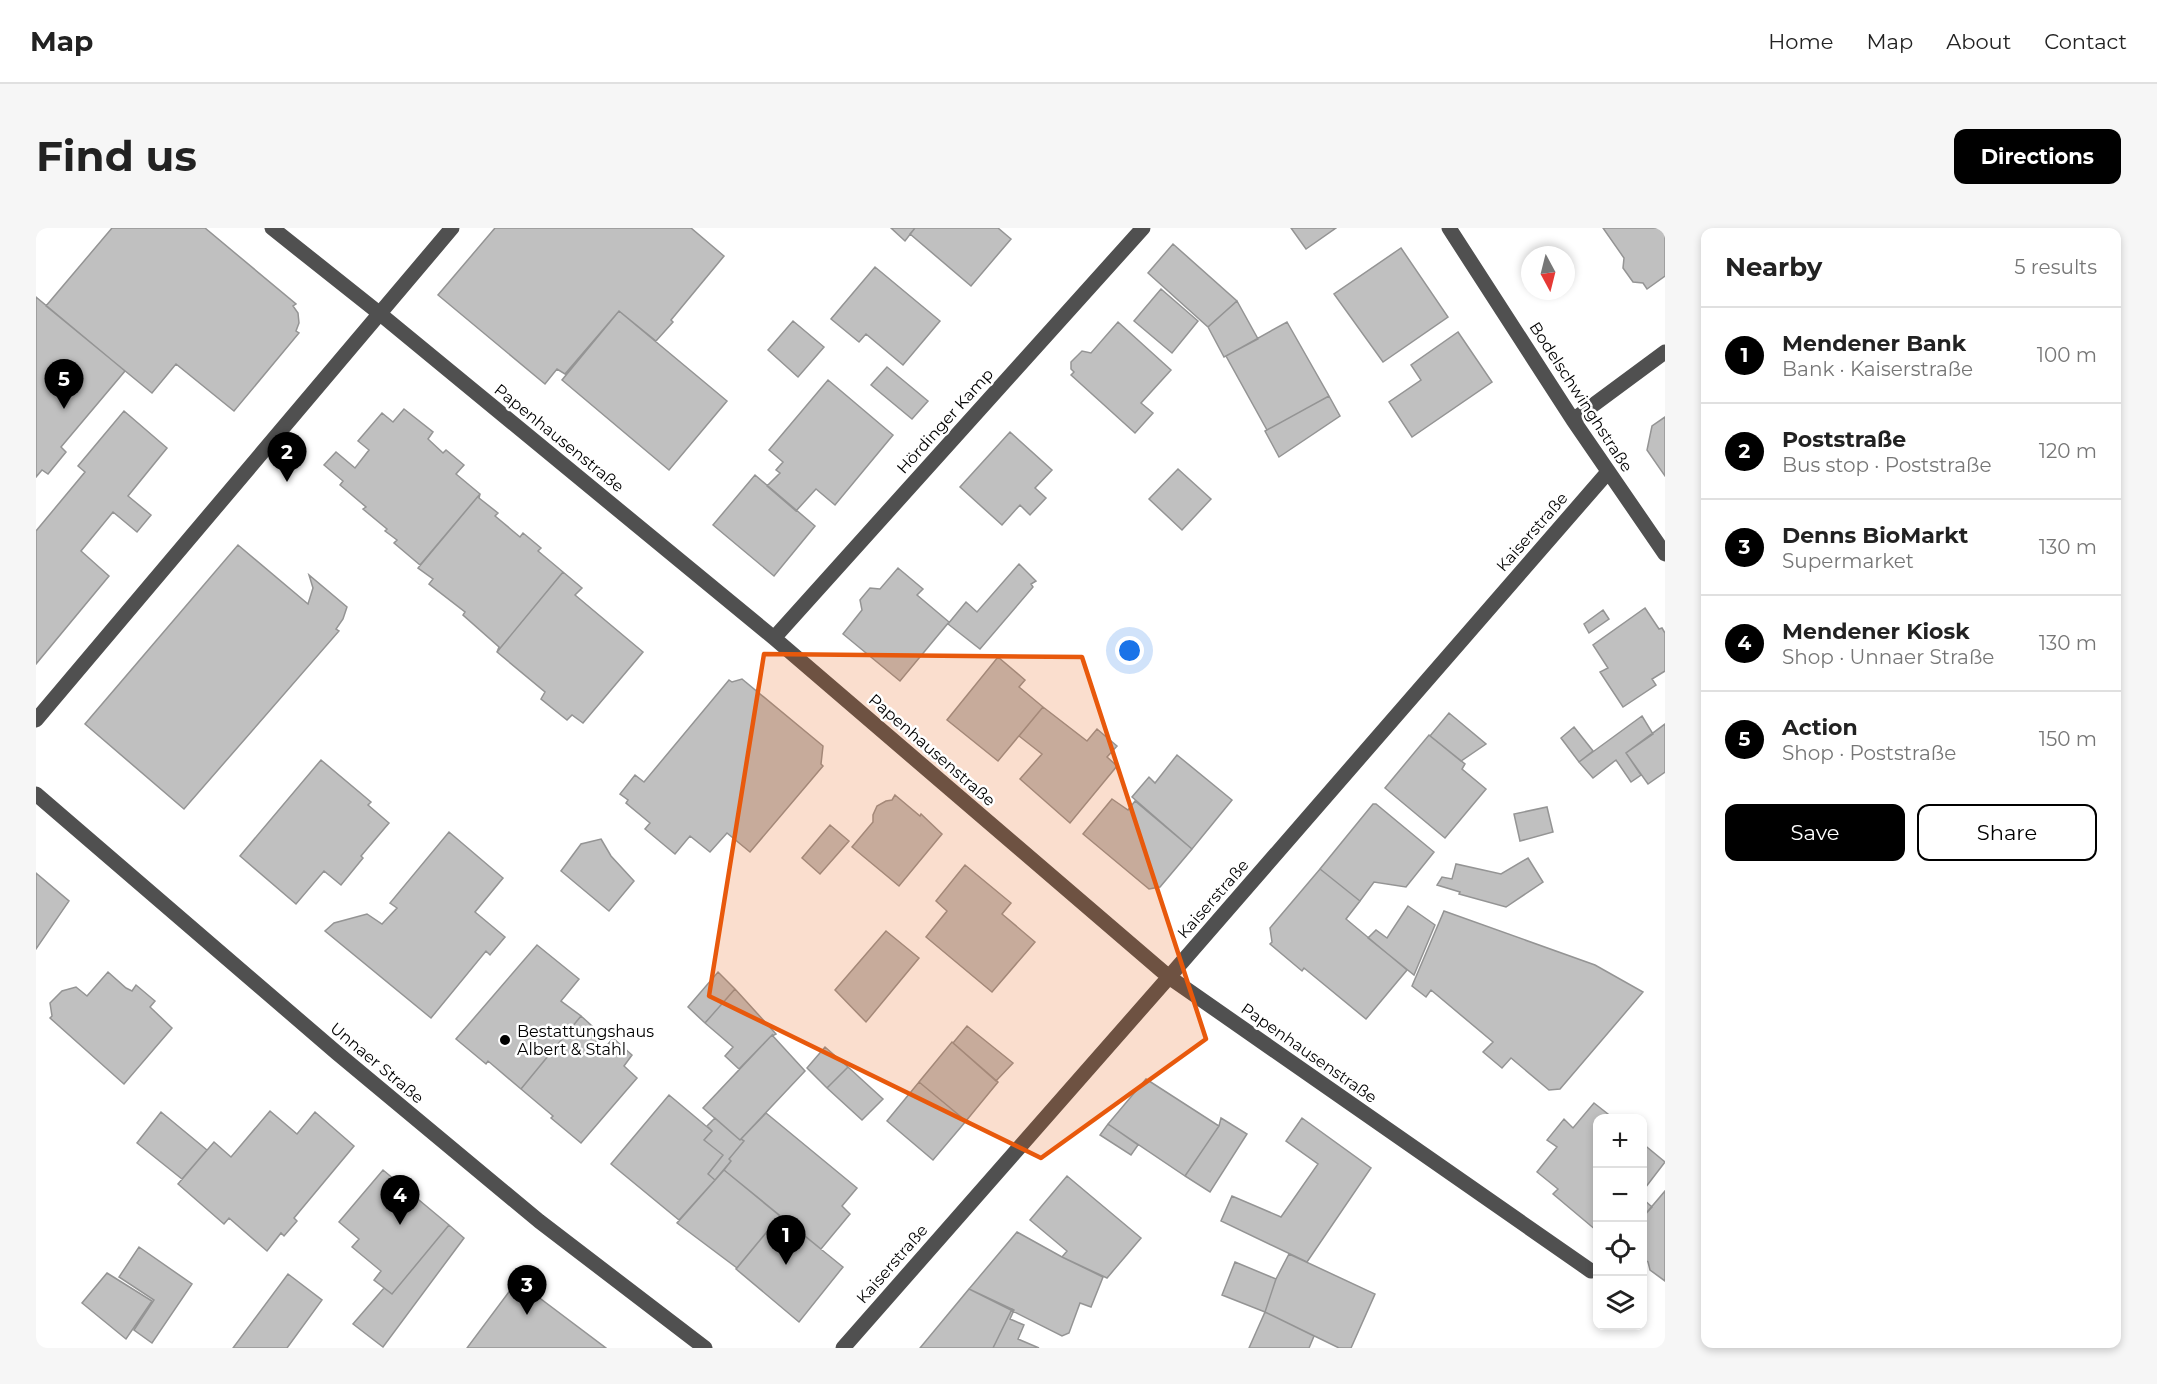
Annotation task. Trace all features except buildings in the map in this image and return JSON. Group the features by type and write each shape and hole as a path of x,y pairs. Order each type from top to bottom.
{"street":[{"name":"Papenhausenstraße","path":"272,228 379,313 774,638 1169,977 1591,1270"},
{"path":"36,720 452,228"},
{"name":"Hördinger Kamp","path":"774,638 1143,228"},
{"name":"Bodelschwinghstraße","path":"1449,228 1573,420 1665,554"},
{"path":"1573,420 1665,352"},
{"name":"Kaiserstraße","path":"843,1348 1608,472"},
{"name":"Unnaer Straße","path":"36,794 338,1053 539,1221 705,1348"}],"highlighted area":[{"path":"764,654 1082,657 1206,1039 1041,1158 709,996"}],"place":[{"name":"Action","path":"64,409"},
{"name":"Poststraße","path":"287,482"},
{"name":"Bestattungshaus Albert & Stahl","path":"505,1040"},
{"name":"Mendener Kiosk","path":"400,1225"},
{"name":"Mendener Bank","path":"786,1265"},
{"name":"Denns BioMarkt","path":"527,1315"}]}
